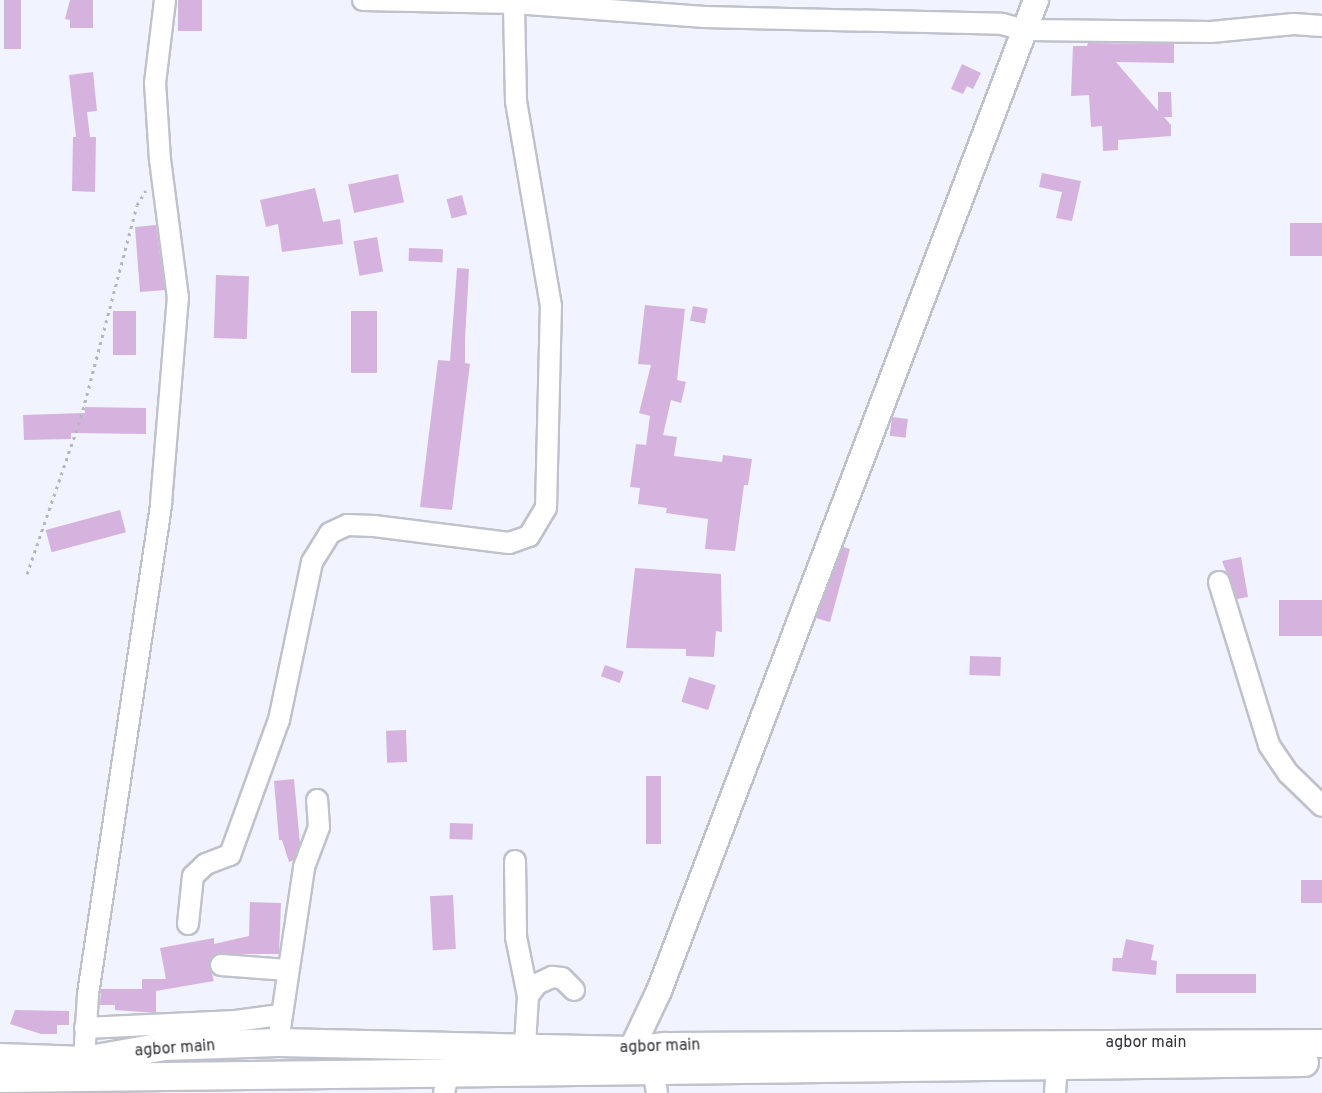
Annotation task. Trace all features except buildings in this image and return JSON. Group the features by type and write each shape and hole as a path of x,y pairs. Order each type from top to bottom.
{"main road":[{"name":"agbor main","path":"0,1057 84,1060 163,1046 278,1042 525,1045 631,1050 665,1046 1057,1063 1322,1061"},
{"name":"agbor main","path":"0,1078 655,1082 858,1056 1322,1043"}],"street":[{"path":"84,1060 84,1028 161,503 178,298 160,160 155,82 165,0"},
{"path":"364,0 704,8 1002,24 1025,30 1211,32 1294,24 1322,26"},
{"path":"631,1050 659,991 843,499 1036,0"},
{"path":"188,924 193,876 206,864 230,855 279,720 312,562 330,534 346,525 374,526 509,543 529,536 546,508 551,306 516,101 514,3"},
{"path":"1219,582 1269,745 1288,773 1322,806"},
{"path":"278,1042 279,1015 304,867 318,827 318,800"},
{"path":"515,861 516,937 528,996 525,1045"},
{"path":"221,965 287,970"},
{"path":"528,996 537,984 552,977 562,978 573,990"},
{"path":"84,1028 236,1021 279,1015"},
{"path":"1055,1093 1057,1063"}],"path":[{"path":"27,574 81,417 137,205 146,192 146,183"}]}
